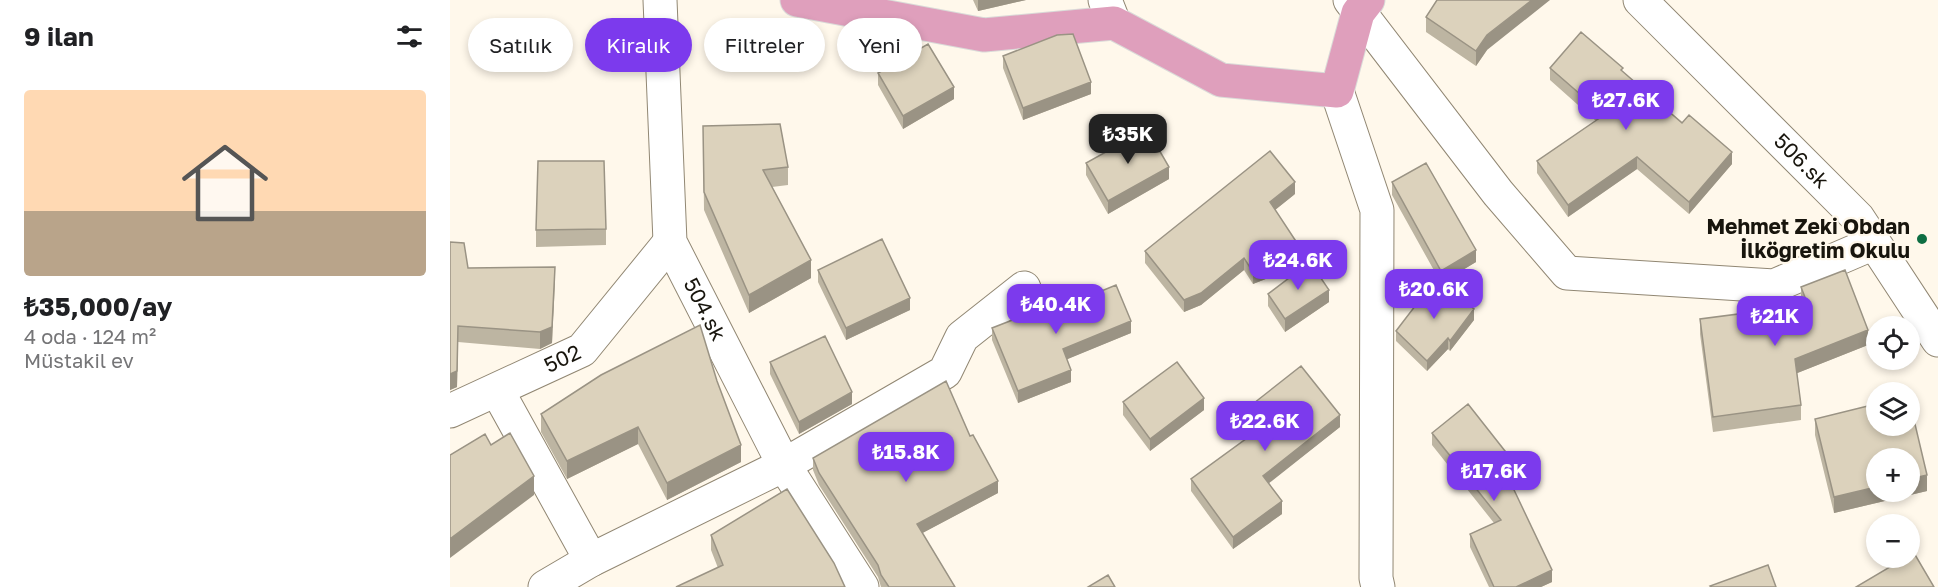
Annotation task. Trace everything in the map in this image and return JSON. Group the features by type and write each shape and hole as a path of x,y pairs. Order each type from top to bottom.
{"main road":[{"path":"797,0 984,35 1110,11 1221,80 1337,91 1358,4"}],"street":[{"name":"504.sk","path":"660,0 670,242 784,465 861,587"},
{"name":"506.sk","path":"1640,0 1858,218 1938,340"},
{"path":"1358,4 1498,193 1568,273 1774,286 1874,243"},
{"path":"1337,91 1377,210 1373,584"},
{"name":"502","path":"450,411 582,350 670,242"},
{"path":"545,587 591,560 784,465 945,372 962,337 1024,288"},
{"path":"497,390 591,560"}],"building":[{"path":"1437,0 1532,0 1487,35 1476,51 1426,17"},
{"path":"1581,32 1682,123 1689,115 1732,152 1689,202 1637,157 1568,205 1537,161 1604,115 1550,68"},
{"path":"1073,34 1091,82 1023,108 1003,56 1057,35"},
{"path":"928,44 954,87 903,116 878,73 922,72 922,47"},
{"path":"780,124 788,167 763,170 811,260 749,295 704,192 703,126"},
{"path":"1147,129 1169,167 1108,201 1086,163"},
{"path":"1270,151 1295,182 1270,202 1303,252 1253,272 1244,258 1201,293 1184,300 1145,251"},
{"path":"538,161 604,161 606,229 536,230"},
{"path":"1426,163 1476,250 1441,271 1392,182"},
{"path":"882,239 910,298 846,328 818,270"},
{"path":"450,242 464,243 468,268 555,267 552,327 540,332 458,326 457,371 450,374"},
{"path":"1310,262 1329,290 1285,319 1268,294"},
{"path":"1845,270 1866,325 1866,331 1795,359 1801,405 1713,417 1700,319 1808,305 1801,287"},
{"path":"1435,280 1474,309 1450,341 1448,338 1427,361 1396,331"},
{"path":"1116,285 1131,321 1063,349 1071,370 1018,391 992,328 1046,307 1048,313"},
{"path":"700,325 717,381 741,445 667,483 638,427 567,461 541,414 601,375"},
{"path":"825,336 852,392 799,422 770,362"},
{"path":"1177,362 1204,398 1150,439 1123,402"},
{"path":"1301,366 1340,415 1263,476 1282,501 1233,537 1191,479 1269,422 1254,403"},
{"path":"946,381 970,436 973,435 998,481 917,524 955,587 889,587 878,565 819,473 813,458"},
{"path":"1468,404 1516,465 1506,473 1552,570 1516,587 1494,587 1470,534 1501,520 1432,433"},
{"path":"1866,406 1866,436 1918,436 1927,475 1920,477 1920,448 1866,448 1866,489 1834,497 1815,419"},
{"path":"510,433 534,476 450,539 450,455 485,434 491,445"},
{"path":"787,489 834,563 845,587 676,587 723,565 711,535"},
{"path":"1920,563 1934,587 1856,587 1888,568 1920,568"},
{"path":"1768,565 1776,587 1710,586"},
{"path":"1108,575 1115,587 1088,587"}],"place":[{"name":"Mehmet Zeki Obdan İlköğretim Okulu","path":"1922,239"}]}
